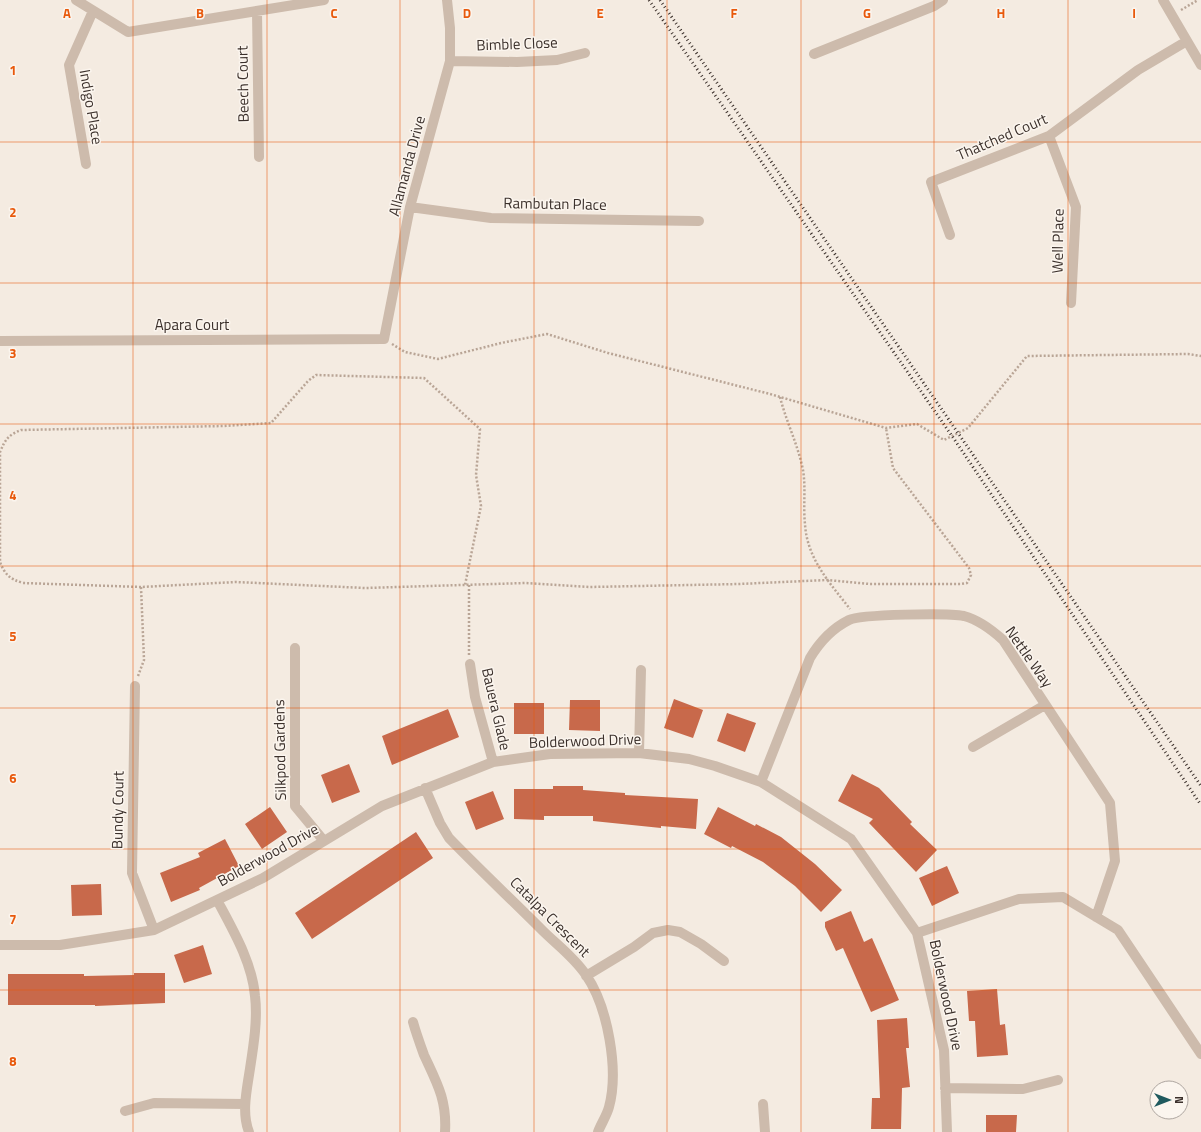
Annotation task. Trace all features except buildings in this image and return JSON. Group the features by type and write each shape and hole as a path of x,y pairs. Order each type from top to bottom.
{"street":[{"path":"76,0 128,32 324,0"},
{"name":"Allamanda Drive","path":"384,339 410,207 450,60 450,28 447,0"},
{"path":"814,54 934,6 943,0"},
{"path":"1163,0 1201,65"},
{"name":"Indigo Place","path":"86,164 69,65 93,11"},
{"name":"Beech Court","path":"257,11 259,156"},
{"name":"Thatched Court","path":"950,235 931,182 1049,136 1138,70 1187,41"},
{"name":"Bimble Close","path":"450,60 517,62 557,60 585,53"},
{"name":"Well Place","path":"1049,136 1076,207 1071,303"},
{"name":"Rambutan Place","path":"410,207 491,218 699,221"},
{"name":"Apara Court","path":"0,342 384,339"},
{"name":"Nettle Way","path":"761,782 810,658 822,641 836,628 856,617 950,614 966,616 991,629 1003,640 1110,803 1115,861 1096,917"},
{"name":"Silkpod Gardens","path":"295,648 295,806 324,842"},
{"name":"Bauera Glade","path":"470,664 475,697 493,762"},
{"path":"640,753 641,670"},
{"name":"Bundy Court","path":"135,686 132,873 154,930"},
{"path":"973,748 1045,705"},
{"name":"Bolderwood Drive","path":"0,945 60,945 154,930 263,878 382,806 493,762 550,754 640,753 702,762 761,782 851,839 917,934 944,1050 946,1132"},
{"name":"Catalpa Crescent","path":"425,788 440,823 449,838 544,932 562,947 586,976 602,1009 610,1042 612,1070 609,1107 598,1132"},
{"path":"917,934 1019,899 1063,897 1118,930 1201,1054"},
{"path":"217,900 241,947 252,976 255,996 253,1043 245,1104 246,1125 249,1132"},
{"path":"586,976 634,947 653,933 668,930 680,932 701,944 724,961"},
{"path":"413,1022 424,1054 439,1085 444,1106 445,1132"},
{"path":"945,1088 1023,1089 1058,1080"},
{"path":"125,1111 154,1102 245,1104"},
{"path":"764,1104 765,1132"}],"path":[{"path":"1172,15 1198,0"},
{"path":"384,339 405,352 438,359 501,343 547,334 608,353 780,396 886,428 918,424 944,440 968,428 1027,356 1188,354 1201,356"},
{"path":"470,664 467,585 481,506 476,475 480,429 424,378 316,375 308,381 271,423 223,426 21,430 10,434 4,442 0,452 0,562 5,574 13,580 23,583 141,587 236,582 365,588 467,585 525,583 590,587 827,580 870,584 967,583 971,575 970,568 893,468 886,428"},
{"path":"780,396 802,467 805,482 804,524 807,540 818,568 856,617"},
{"path":"135,686 144,660 141,587"}],"railway":[{"path":"649,0 952,436 1201,805"},
{"path":"660,0 1201,786"}]}
